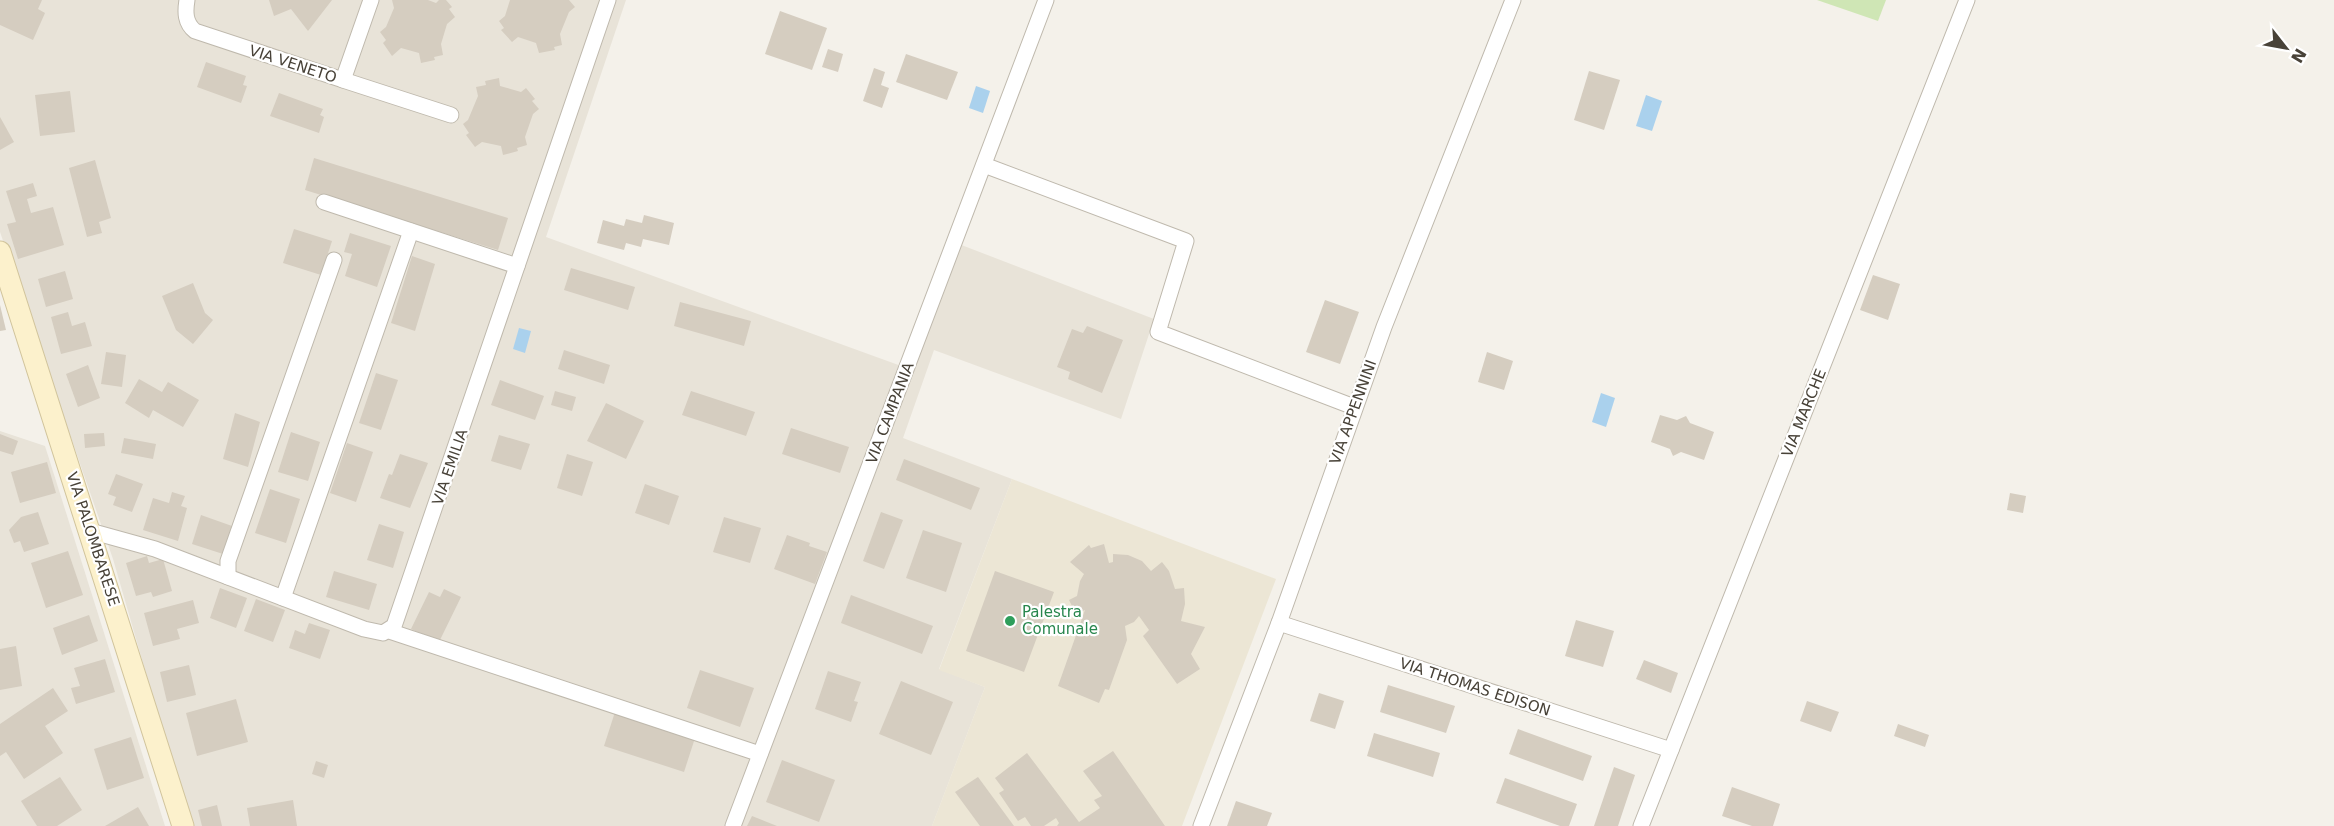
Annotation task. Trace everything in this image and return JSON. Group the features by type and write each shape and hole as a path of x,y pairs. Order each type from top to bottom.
{"main road":[{"name":"VIA PALOMBARESE","path":"0,252 183,826"}],"street":[{"name":"VIA VENETO","path":"187,0 186,17 190,27 195,31 343,80 371,0"},
{"name":"VIA EMILIA","path":"389,631 398,620 608,0"},
{"name":"VIA CAMPANIA","path":"733,826 1046,0"},
{"name":"VIA APPENNINI","path":"1201,826 1279,623 1354,407 1513,0"},
{"name":"VIA MARCHE","path":"1641,826 1967,0"},
{"path":"343,80 451,116"},
{"path":"984,165 1186,241 1158,332 1354,407"},
{"path":"324,202 517,266"},
{"path":"283,598 411,231"},
{"path":"228,577 228,561 334,260"},
{"path":"90,531 155,549 364,629 383,633 389,631 760,754"},
{"name":"VIA THOMAS EDISON","path":"1279,623 1671,750"}],"shaded area":[{"path":"0,0 626,0 546,237 904,367 951,241 1154,319 1121,419 934,350 903,438 1012,479 939,669 985,687 932,826 190,826 113,559 0,232"},
{"path":"0,431 45,446 165,826 0,826"},
{"path":"1012,479 1276,579 1182,826 932,826 985,687 939,670"}],"green space":[{"path":"1817,0 1886,0 1878,21"}],"water":[{"path":"976,86 990,91 983,113 969,108"},
{"path":"1646,95 1662,101 1652,131 1636,126"},
{"path":"519,328 531,331 525,353 513,349"},
{"path":"1601,393 1615,398 1606,427 1592,422"}],"building":[{"path":"0,0 42,0 38,9 45,13 33,40 0,25"},
{"path":"269,0 332,0 308,31 291,9 274,16"},
{"path":"392,0 428,0 436,3 439,0 446,0 452,7 449,9 455,17 447,24 441,44 443,55 434,57 435,60 421,63 419,53 401,48 392,56 383,43 386,40 380,32 386,27 394,8"},
{"path":"510,0 569,0 575,7 569,12 560,34 562,45 554,47 555,50 539,53 536,43 518,37 512,42 501,30 504,28 499,21 505,16"},
{"path":"780,11 827,28 812,70 765,54"},
{"path":"828,49 843,54 838,72 822,67"},
{"path":"906,54 958,72 947,100 896,82"},
{"path":"206,62 246,76 243,85 247,86 241,103 197,87"},
{"path":"874,68 885,72 881,85 889,88 882,108 863,101"},
{"path":"1589,71 1620,80 1604,130 1574,120"},
{"path":"499,78 500,86 521,92 526,88 535,99 532,101 539,109 533,114 525,137 527,145 517,148 518,151 503,155 501,146 482,142 475,147 466,135 469,133 463,124 468,120 478,96 476,87 486,85 485,81"},
{"path":"70,91 75,132 40,136 35,95"},
{"path":"279,93 323,109 320,115 324,117 319,133 270,116"},
{"path":"0,117 14,142 0,150"},
{"path":"314,158 508,218 498,250 305,190"},
{"path":"95,160 111,218 99,222 102,233 87,237 69,168"},
{"path":"33,183 37,196 27,199 31,213 53,207 64,245 18,259 7,224 16,222 6,191"},
{"path":"644,215 674,223 669,245 643,239 641,247 626,243 624,250 597,243 603,220 624,226 626,219 642,223"},
{"path":"294,229 332,241 321,275 283,263"},
{"path":"350,233 391,246 377,287 345,276 352,254 344,252"},
{"path":"412,256 435,264 415,331 391,323"},
{"path":"571,268 635,287 628,310 564,290"},
{"path":"65,271 73,299 46,307 38,279"},
{"path":"1873,275 1900,284 1888,320 1860,310"},
{"path":"193,283 205,313 213,320 193,344 176,330 162,296"},
{"path":"1325,300 1359,312 1340,364 1306,352"},
{"path":"680,302 751,321 744,346 674,326"},
{"path":"0,305 6,330 0,331"},
{"path":"68,312 72,326 85,322 92,346 61,354 51,317"},
{"path":"1087,326 1123,340 1102,393 1068,379 1070,372 1057,367 1072,329 1083,333"},
{"path":"564,350 610,365 604,384 558,369"},
{"path":"106,352 126,355 122,387 101,384"},
{"path":"1487,352 1513,361 1504,390 1478,382"},
{"path":"88,365 100,398 78,407 66,374"},
{"path":"376,373 398,380 381,430 359,423"},
{"path":"139,379 162,392 168,382 199,400 183,427 153,410 149,418 125,403"},
{"path":"500,380 544,396 535,420 491,405"},
{"path":"555,391 576,397 572,411 551,405"},
{"path":"691,391 755,412 746,436 682,415"},
{"path":"606,403 644,421 626,459 587,441"},
{"path":"235,413 260,422 248,467 223,459"},
{"path":"1660,415 1677,420 1686,416 1690,423 1714,432 1704,460 1681,452 1673,456 1670,449 1651,442"},
{"path":"791,428 849,447 840,473 782,454"},
{"path":"291,432 320,442 308,481 278,472"},
{"path":"104,433 105,446 85,448 84,434"},
{"path":"0,434 18,441 13,455 0,451"},
{"path":"499,435 530,444 521,470 491,461"},
{"path":"124,438 156,444 153,459 121,453"},
{"path":"347,443 373,452 356,502 330,493"},
{"path":"400,454 428,463 410,508 380,498"},
{"path":"567,454 593,462 582,496 557,488"},
{"path":"904,459 980,488 971,510 896,480"},
{"path":"47,462 56,493 20,503 11,472"},
{"path":"116,474 143,484 132,512 113,505 116,497 108,494"},
{"path":"645,484 679,496 669,525 635,513"},
{"path":"270,489 300,499 286,543 255,533"},
{"path":"172,492 185,496 181,506 187,508 178,541 143,530 153,498 169,503"},
{"path":"2010,493 2026,496 2023,513 2007,510"},
{"path":"38,512 49,544 24,552 20,541 14,543 9,530 21,517"},
{"path":"881,512 903,520 884,569 863,561"},
{"path":"201,515 232,526 223,554 192,544"},
{"path":"724,517 761,528 750,563 713,552"},
{"path":"379,524 404,532 393,568 367,560"},
{"path":"923,530 962,543 946,592 906,578"},
{"path":"787,535 827,552 815,584 774,569"},
{"path":"1104,544 1109,563 1113,562 1113,554 1128,555 1142,561 1151,571 1162,562 1169,571 1175,589 1184,588 1185,604 1181,621 1205,627 1191,654 1200,669 1177,684 1143,636 1149,630 1139,616 1134,622 1125,626 1127,640 1109,690 1105,689 1099,703 1058,686 1085,610 1076,614 1069,600 1077,596 1084,574 1070,562 1089,545 1091,548"},
{"path":"68,551 83,595 46,608 31,563"},
{"path":"147,556 149,563 163,559 172,591 153,597 151,592 136,596 126,563"},
{"path":"334,571 377,584 369,610 326,597"},
{"name":"Palestra Comunale","path":"995,571 1054,592 1024,672 966,651"},
{"path":"220,588 247,598 236,628 210,618"},
{"path":"444,589 461,597 439,642 411,629 429,592 440,597"},
{"path":"851,595 933,626 922,654 841,623"},
{"path":"256,599 285,610 273,642 244,631"},
{"path":"193,600 199,623 177,629 180,639 153,646 144,613"},
{"path":"89,615 98,641 62,655 53,628"},
{"path":"1576,620 1614,631 1603,667 1565,656"},
{"path":"309,623 330,630 320,659 289,648 295,630 305,634"},
{"path":"16,646 22,686 0,690 0,649"},
{"path":"105,659 115,692 76,704 71,688 80,686 74,668"},
{"path":"1644,660 1678,673 1671,693 1636,679"},
{"path":"189,665 196,695 167,702 160,672"},
{"path":"700,670 754,688 740,727 687,708"},
{"path":"828,671 861,682 854,701 858,702 851,722 815,709"},
{"path":"901,681 953,702 931,755 879,734"},
{"path":"1388,685 1455,706 1446,733 1380,712"},
{"path":"53,688 68,711 45,726 63,753 24,779 6,752 0,756 0,724"},
{"path":"1319,693 1344,701 1335,729 1310,721"},
{"path":"236,699 248,742 197,756 186,713"},
{"path":"1807,701 1839,712 1831,732 1800,721"},
{"path":"615,712 695,738 684,772 604,746"},
{"path":"1898,724 1929,735 1925,747 1894,736"},
{"path":"1518,729 1592,756 1583,781 1509,754"},
{"path":"1374,733 1440,753 1433,777 1367,756"},
{"path":"131,737 144,778 107,790 94,749"},
{"path":"1113,751 1165,826 1057,826 1059,823 1056,818 1044,826 1031,826 1025,817 1018,821 999,793 1004,790 995,778 1027,753 1079,822 1100,808 1094,800 1102,796 1083,771"},
{"path":"782,760 835,780 819,822 766,802"},
{"path":"316,761 328,765 324,778 312,774"},
{"path":"1614,767 1635,775 1618,826 1594,826"},
{"path":"60,777 82,810 57,826 37,826 21,801"},
{"path":"978,777 1014,826 980,826 955,792"},
{"path":"1505,778 1577,804 1569,826 1560,826 1496,803"},
{"path":"1732,787 1780,804 1773,826 1752,826 1722,816"},
{"path":"293,800 297,826 250,826 247,808"},
{"path":"1236,801 1272,813 1267,826 1227,826"},
{"path":"217,805 222,826 202,826 198,810"},
{"path":"138,807 149,826 105,826"},
{"path":"752,816 777,826 747,826"}],"place":[{"name":"Palestra Comunale","path":"1010,621"}]}
